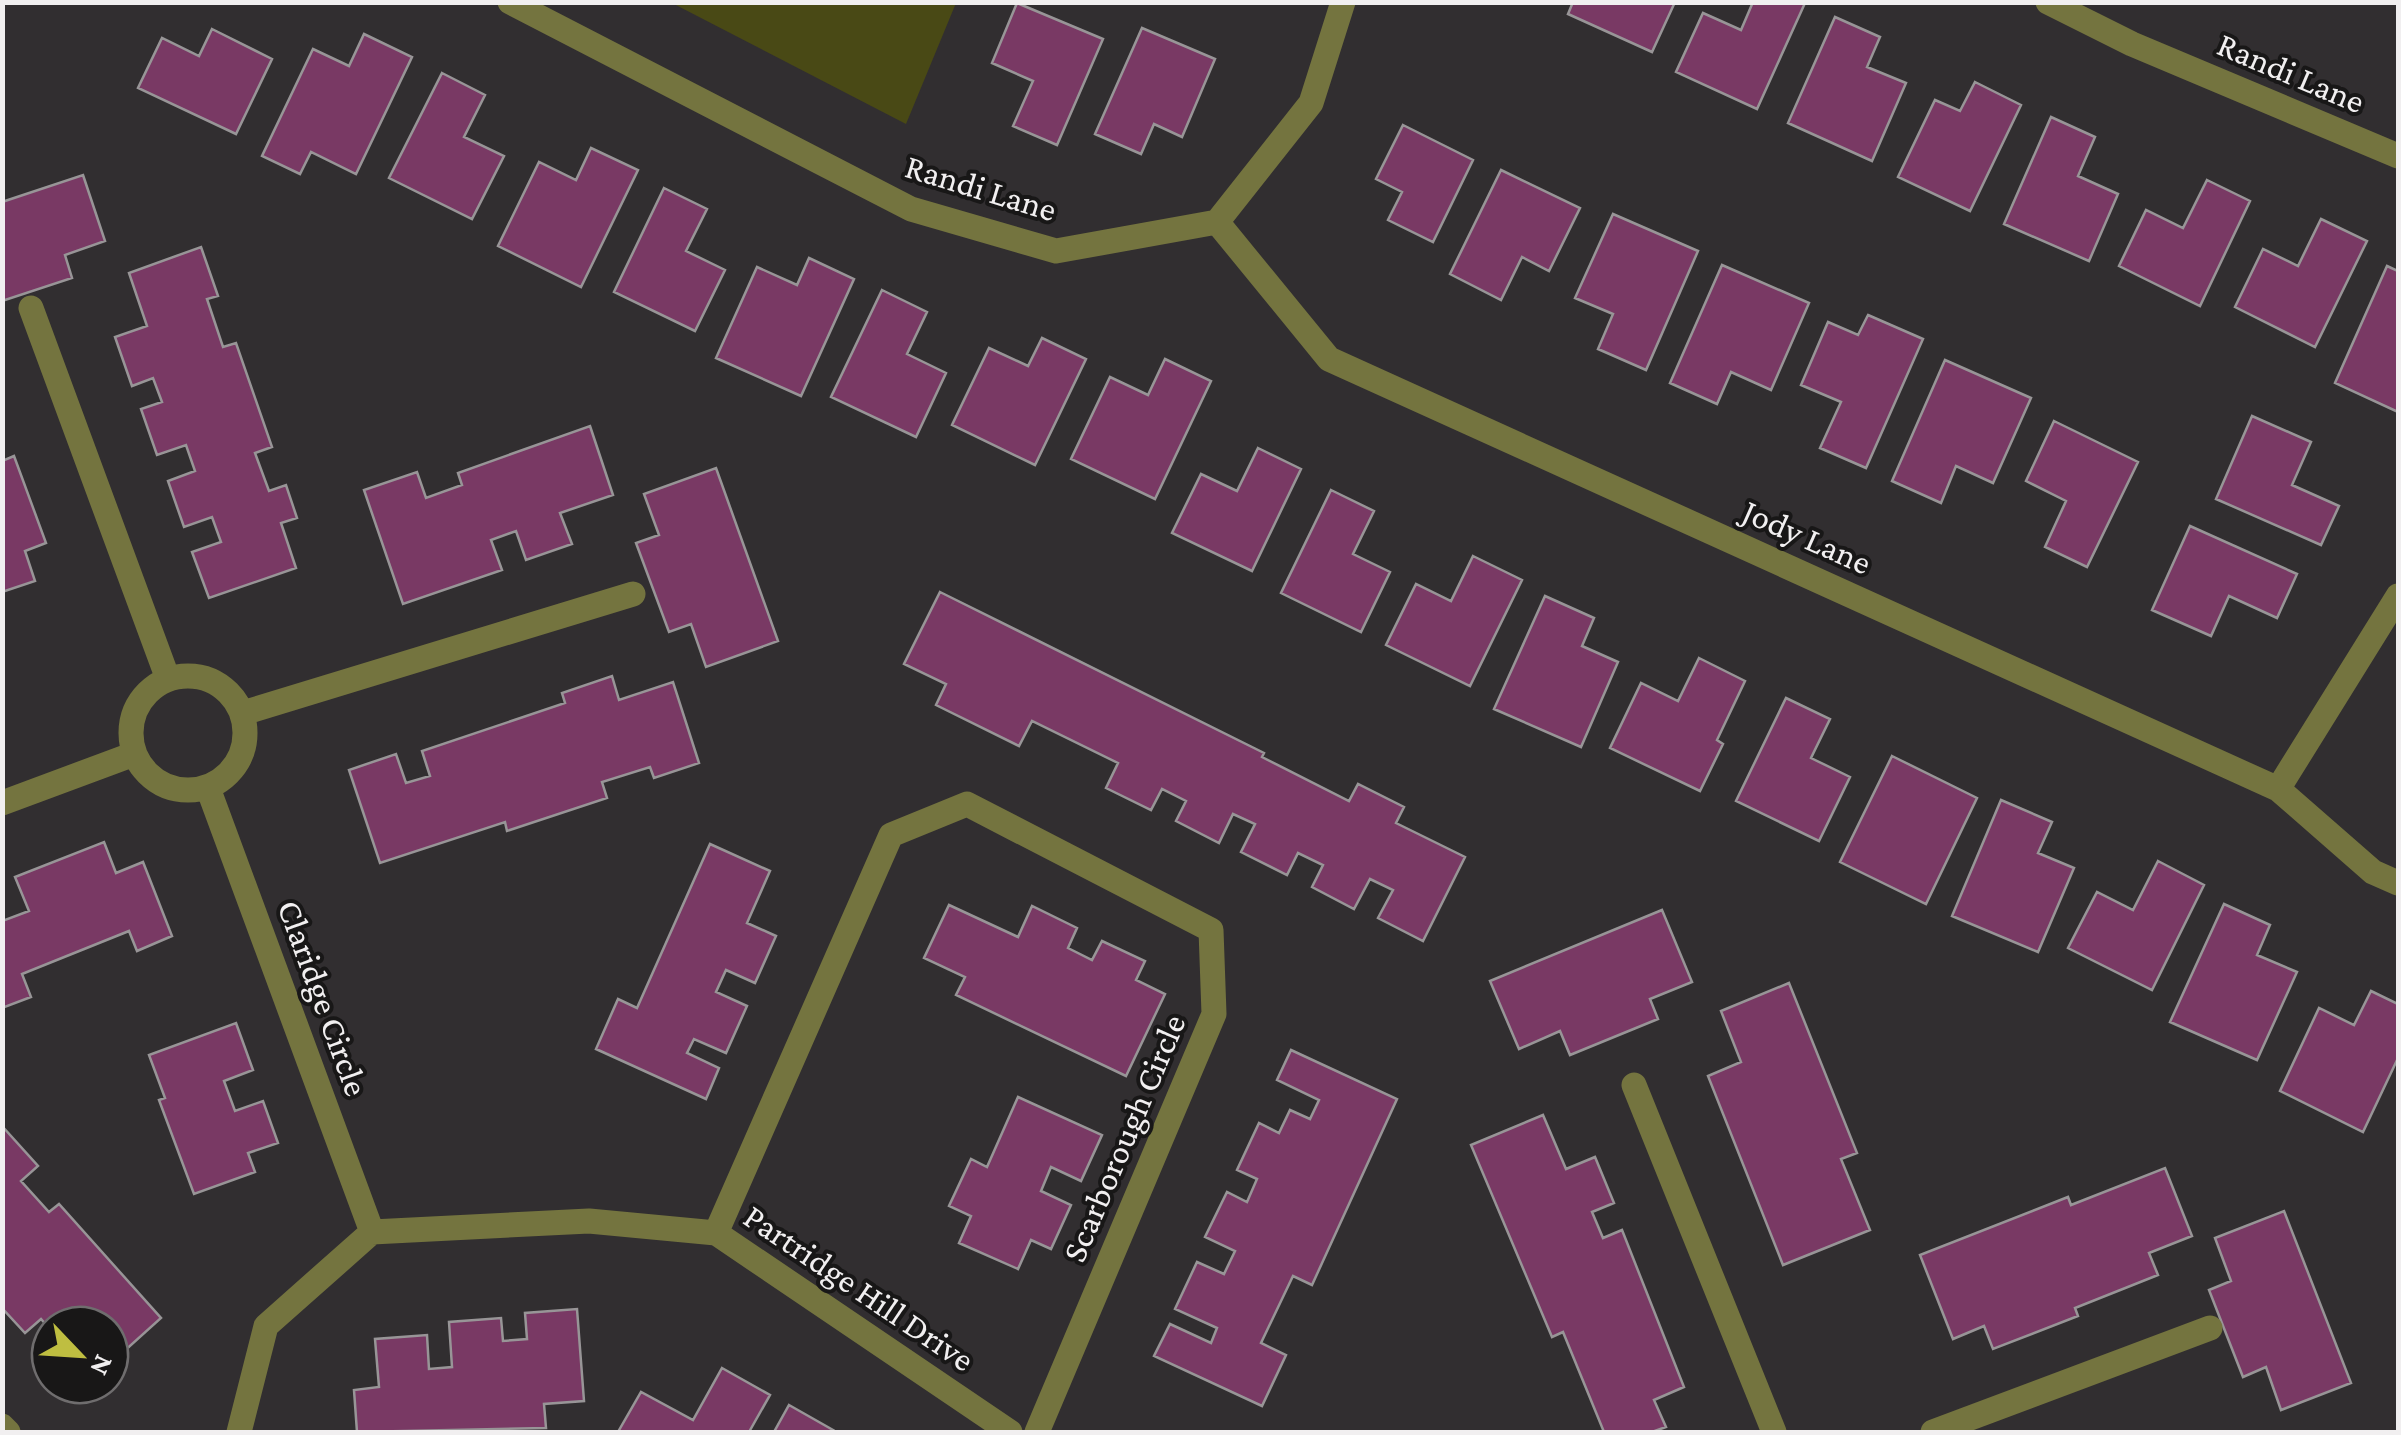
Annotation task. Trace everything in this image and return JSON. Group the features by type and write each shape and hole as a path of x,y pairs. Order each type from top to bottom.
{"street":[{"name":"Randi Lane","path":"510,2 912,209 1056,250 1217,222"},
{"path":"1217,222 1311,103 1343,2"},
{"name":"Randi Lane","path":"2048,2 2132,44 2398,156"},
{"name":"Jody Lane","path":"1217,222 1330,359 2278,789 2373,872 2398,883"},
{"path":"31,308 168,679"},
{"path":"243,714 633,594"},
{"path":"2278,789 2398,596"},
{"path":"190,675 212,681 230,694 243,714 246,736 241,758 228,776 208,788 186,791 164,786 146,773 134,754 130,731 135,709 149,691 168,679 190,675"},
{"path":"2,804 134,754"},
{"name":"Claridge Circle","path":"208,788 372,1232"},
{"name":"Scarborough Circle","path":"716,1233 891,835 967,804 1211,930 1214,1014 1037,1432"},
{"path":"1634,1085 1774,1432"},
{"name":"Partridge Hill Drive","path":"372,1232 589,1221 716,1233 1010,1432"},
{"path":"239,1432 266,1326 372,1232"},
{"path":"1933,1432 2210,1328"},
{"path":"2,1426 8,1432"}],"shaded area":[{"path":"956,2 906,124 672,3"}],"building":[{"path":"1573,2 1675,2 1652,52 1568,14"},
{"path":"1753,2 1805,3 1757,109 1676,72 1703,13 1741,30"},
{"path":"1017,3 1103,39 1057,145 1013,126 1033,81 992,63"},
{"path":"1835,17 1880,37 1867,67 1906,83 1872,161 1788,123"},
{"path":"1142,28 1215,59 1182,137 1154,124 1141,154 1095,134"},
{"path":"212,29 272,59 236,134 138,88 162,38 199,56"},
{"path":"364,34 412,57 356,174 311,152 300,174 262,156 313,49 349,66"},
{"path":"442,73 485,95 464,137 504,156 472,219 389,178"},
{"path":"1975,82 2021,105 1970,211 1898,177 1935,100 1960,111"},
{"path":"2051,117 2095,137 2078,176 2118,194 2089,261 2004,224"},
{"path":"1403,125 1473,160 1433,242 1388,220 1402,192 1376,179"},
{"path":"591,148 638,170 581,287 498,246 539,162 576,180"},
{"path":"1501,170 1580,208 1549,271 1522,257 1501,300 1450,274"},
{"path":"83,175 105,241 65,255 72,278 2,301 2,202"},
{"path":"2207,180 2250,201 2200,306 2119,266 2146,210 2183,228"},
{"path":"664,188 707,209 686,251 725,270 695,331 614,292"},
{"path":"1613,214 1698,251 1646,370 1598,349 1613,314 1575,298"},
{"path":"2321,219 2367,241 2315,347 2235,307 2263,249 2298,266"},
{"path":"201,247 218,296 207,299 223,347 236,343 272,447 255,453 269,491 286,485 297,518 281,523 296,568 209,598 192,552 221,542 212,517 184,527 168,481 195,471 186,445 157,455 141,409 162,402 153,378 132,386 115,337 147,326 129,273"},
{"path":"809,258 854,279 801,396 716,358 757,267 797,285"},
{"path":"1722,265 1809,303 1771,390 1731,372 1717,404 1670,383"},
{"path":"2387,266 2398,271 2398,412 2335,383"},
{"path":"882,290 927,312 907,354 946,373 916,437 831,397"},
{"path":"1868,315 1923,339 1866,468 1820,448 1841,402 1801,385 1828,322 1858,335"},
{"path":"1042,338 1086,359 1035,465 952,425 989,348 1028,366"},
{"path":"1165,359 1211,381 1155,499 1071,459 1110,377 1148,395"},
{"path":"1945,360 2031,398 1993,483 1956,466 1941,503 1892,481"},
{"path":"2252,416 2311,442 2292,485 2339,506 2321,545 2216,499"},
{"path":"2054,421 2138,462 2087,567 2045,547 2066,501 2026,481"},
{"path":"590,426 613,495 560,513 572,544 526,560 516,531 491,540 502,570 403,604 364,490 417,472 426,498 462,485 458,473"},
{"path":"1258,448 1301,469 1252,571 1172,533 1201,474 1237,491"},
{"path":"14,456 46,543 25,551 35,581 2,592 2,461"},
{"path":"716,468 778,641 706,667 691,624 669,632 636,543 659,535 644,494"},
{"path":"1331,490 1374,511 1353,554 1390,572 1361,632 1281,593"},
{"path":"2190,526 2297,574 2277,618 2229,596 2211,636 2152,610"},
{"path":"1473,556 1522,580 1470,686 1386,645 1416,584 1451,601"},
{"path":"940,592 1264,753 1262,757 1349,801 1358,784 1404,807 1396,823 1465,857 1423,941 1378,918 1393,890 1370,879 1354,909 1312,887 1323,865 1298,853 1287,875 1241,852 1255,824 1233,814 1219,843 1176,821 1186,801 1162,789 1151,810 1106,788 1118,763 1032,721 1019,746 936,705 946,684 904,664"},
{"path":"1545,596 1594,618 1582,646 1618,662 1581,747 1494,709"},
{"path":"1699,658 1745,681 1717,740 1723,744 1700,791 1610,748 1641,683 1678,701"},
{"path":"612,676 619,700 673,682 699,763 654,778 650,767 602,782 607,798 507,831 505,822 380,863 349,770 396,754 406,783 430,776 422,751 565,703 562,693"},
{"path":"1786,698 1830,719 1811,758 1850,777 1819,841 1736,801"},
{"path":"1892,756 1977,798 1926,904 1840,862"},
{"path":"2001,800 2052,822 2038,853 2074,868 2038,952 1952,916"},
{"path":"104,842 116,873 143,862 172,936 137,951 129,931 22,974 31,997 2,1008 2,921 29,911 15,877"},
{"path":"710,844 770,871 747,923 776,936 755,983 726,970 716,992 747,1006 726,1053 694,1039 687,1053 719,1068 706,1099 596,1049 618,999 637,1008"},
{"path":"2158,861 2204,885 2152,990 2068,948 2097,892 2133,910"},
{"path":"2224,904 2270,925 2257,955 2297,972 2257,1060 2170,1022"},
{"path":"949,905 1018,937 1032,906 1077,928 1068,948 1092,960 1102,941 1145,961 1136,980 1165,994 1126,1076 956,995 965,977 924,958"},
{"path":"1662,910 1692,982 1650,999 1658,1019 1570,1055 1560,1031 1519,1049 1490,981"},
{"path":"1789,983 1857,1153 1841,1159 1870,1230 1783,1265 1708,1076 1741,1062 1721,1011"},
{"path":"2371,991 2398,1004 2398,1058 2363,1132 2280,1091 2319,1008 2354,1025"},
{"path":"236,1023 253,1070 224,1081 235,1111 263,1101 278,1143 248,1153 255,1172 194,1194 159,1100 165,1098 149,1055"},
{"path":"1291,1050 1397,1099 1312,1285 1293,1276 1261,1343 1286,1355 1262,1406 1154,1356 1170,1324 1211,1343 1217,1328 1175,1309 1197,1262 1224,1274 1235,1251 1205,1237 1227,1192 1247,1202 1257,1179 1237,1170 1259,1123 1279,1133 1290,1110 1310,1119 1319,1100 1277,1080"},
{"path":"1018,1097 1102,1135 1081,1181 1051,1167 1041,1191 1071,1205 1051,1249 1031,1240 1018,1269 959,1243 971,1216 949,1206 971,1159 987,1167"},
{"path":"1543,1115 1566,1169 1595,1157 1614,1203 1592,1212 1603,1238 1622,1230 1684,1387 1654,1400 1666,1427 1652,1432 1604,1432 1563,1332 1552,1337 1471,1145"},
{"path":"2,1126 38,1166 21,1181 49,1212 59,1204 161,1318 130,1346 130,1305 30,1305 30,1329 25,1333 2,1308"},
{"path":"2165,1168 2192,1236 2149,1253 2158,1275 2075,1308 2078,1316 1993,1349 1984,1326 1953,1339 1920,1255 2068,1197 2071,1205"},
{"path":"2284,1211 2351,1383 2281,1410 2266,1367 2243,1377 2209,1290 2231,1281 2215,1238"},
{"path":"577,1309 584,1401 544,1404 546,1428 357,1432 354,1390 379,1387 375,1339 427,1335 429,1369 452,1367 449,1322 501,1318 503,1341 527,1339 525,1313"},
{"path":"722,1368 770,1395 749,1432 618,1432 641,1392 693,1420"},
{"path":"789,1405 833,1430 774,1432"}]}
